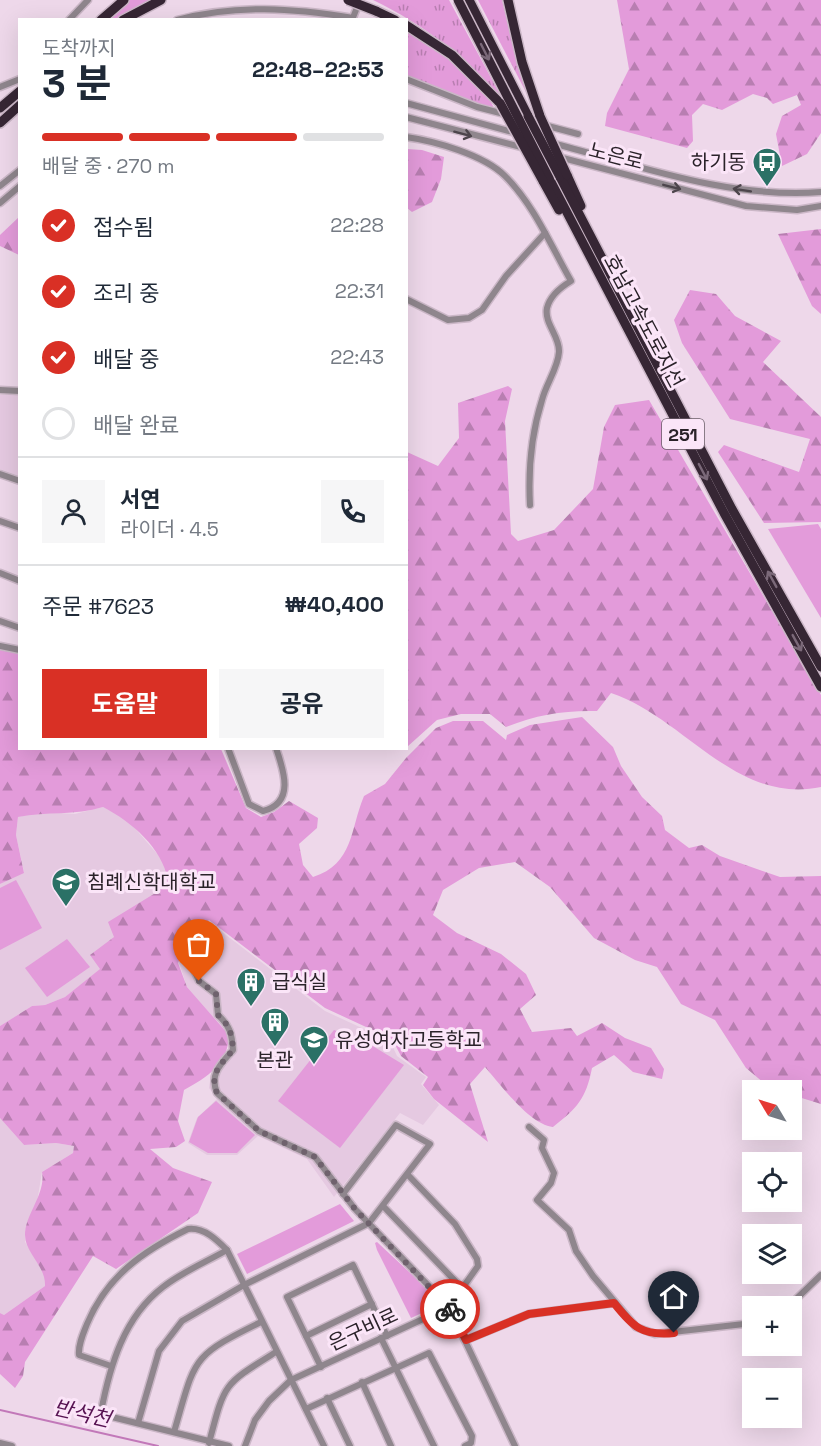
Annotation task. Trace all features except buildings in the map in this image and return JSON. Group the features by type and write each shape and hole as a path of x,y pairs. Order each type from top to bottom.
{"highway":[{"path":"103,18 124,0"},
{"path":"127,18 161,0"},
{"path":"348,0 391,18"},
{"name":"호남고속도로지선","path":"458,0 555,178 724,513 821,687"},
{"name":"호남고속도로지선","path":"469,0 555,178"},
{"path":"508,0 522,62 540,116 555,178"},
{"path":"408,26 452,55 500,103 555,178 644,351"},
{"path":"0,108 18,92"},
{"path":"0,123 18,107"},
{"name":"호남고속도로지선","path":"644,351 821,667"}],"street":[{"path":"71,18 88,0"},
{"path":"352,18 360,0"},
{"path":"188,18 235,9 274,8 345,18"},
{"path":"0,87 18,80"},
{"path":"408,80 477,107 578,134"},
{"name":"노은로","path":"408,104 547,142 743,191 789,194 821,192"},
{"name":"노은로","path":"408,118 746,206 797,210 821,206"},
{"path":"547,142 550,127"},
{"path":"408,137 435,142 492,166 512,184 545,233 571,281 561,288 547,306 547,316 558,343 559,353 543,396 531,446 530,505"},
{"path":"0,186 18,172"},
{"path":"0,203 18,188"},
{"path":"408,300 448,320 469,318 482,310 506,276 545,233"},
{"path":"0,390 18,391"},
{"path":"0,474 18,480"},
{"path":"0,520 18,527"},
{"path":"0,573 18,580"},
{"path":"0,621 18,627"},
{"path":"0,646 18,650"},
{"path":"229,750 249,804 263,811 277,804 285,789 285,774 277,750"},
{"path":"192,965 199,981 216,994 218,1015 227,1024 232,1035 233,1050 214,1072 214,1085 217,1093 259,1131 315,1157 369,1223 449,1307 515,1446"},
{"path":"138,1423 152,1366 172,1330 193,1313 244,1285 369,1223 384,1207 430,1144 396,1125 344,1194"},
{"path":"529,1127 544,1140 542,1148 554,1178 537,1200 569,1230 576,1251 614,1303 636,1327 655,1334 742,1324"},
{"path":"408,1175 455,1224 477,1259 478,1266 449,1307"},
{"path":"384,1207 461,1287"},
{"path":"111,1366 82,1357 79,1351 91,1315 114,1278 143,1254 188,1229 196,1228 227,1250 324,1446"},
{"path":"227,1250 173,1281 148,1300 125,1332 111,1366 101,1412 108,1416 208,1443 229,1446"},
{"path":"321,1367 287,1297 353,1265 372,1304 396,1367 435,1446"},
{"path":"799,1296 821,1275"},
{"path":"466,1340 529,1314 614,1303"},
{"path":"306,1336 372,1304"},
{"name":"은구비로","path":"245,1446 255,1420 269,1401 291,1380 449,1307"},
{"path":"174,1432 191,1372 201,1357 215,1345 261,1322"},
{"path":"208,1443 221,1398 230,1382 276,1352"},
{"path":"306,1409 425,1354 433,1355 471,1436 471,1443 465,1446"},
{"path":"362,1382 392,1446"},
{"path":"327,1398 350,1446"},
{"path":"0,1443 12,1446"}],"shaded area":[{"path":"0,395 18,395 18,476 0,469"},
{"name":"침례신학대학교","path":"103,807 127,819 165,863 168,881 114,937 101,969 65,997 45,1005 32,1006 0,1026 0,884 24,872 16,835 18,817 42,812 75,814"},
{"name":"유성여자고등학교","path":"209,922 325,1011 390,1041 397,1056 426,1077 421,1084 439,1105 423,1125 400,1113 334,1197 307,1159 258,1136 237,1155 207,1155 188,1143 197,1118 217,1099 209,1088 211,1074 229,1051 229,1035 187,987 179,963 187,946"},
{"path":"0,1118 24,1145 56,1143 74,1146 73,1153 42,1172 37,1202 25,1231 25,1242 46,1277 45,1286 4,1315 0,1313"}],"green space":[{"path":"128,0 154,0 118,18 111,18"},
{"path":"373,0 449,0 503,100 489,84 443,43 408,18"},
{"path":"478,0 502,0 518,66 528,96"},
{"path":"617,0 821,0 821,133 807,154 782,166 776,134 782,116 801,105 797,95 773,104 767,98 753,94 722,110 703,104 692,115 693,141 687,148 605,126 607,113 629,69"},
{"path":"408,30 447,58 490,100 494,108 480,105 408,76"},
{"path":"408,149 422,150 444,157 441,179 432,202 412,212 408,209"},
{"path":"18,218 18,255 0,246 0,235"},
{"path":"821,229 821,314 812,306 778,234"},
{"path":"690,290 716,294 735,316 781,341 763,362 821,417 821,522 764,523 718,452 724,445 799,472 810,439 730,419 682,343 674,320"},
{"path":"508,386 512,389 505,421 511,534 518,541 554,530 593,489 604,427 615,405 649,400 821,695 821,787 790,789 762,783 711,756 663,720 611,693 597,711 550,714 506,727 490,714 461,714 437,720 408,746 408,452 438,466 459,438 458,403"},
{"path":"818,524 821,529 821,618 768,529"},
{"path":"0,648 18,653 18,750 221,750 246,808 261,817 274,812 289,801 318,818 317,828 299,844 303,865 313,877 336,864 343,854 349,844 364,796 385,784 406,758 436,728 453,721 483,721 506,740 507,735 530,725 582,717 613,747 621,766 642,797 662,816 665,830 689,848 702,845 720,856 780,877 821,876 821,1104 802,1098 802,1080 760,1080 746,1068 715,1020 681,1004 657,967 635,960 594,938 550,887 515,862 479,868 443,890 433,915 457,933 501,954 526,974 536,995 520,1009 532,1032 571,1028 577,1036 602,1023 625,1038 651,1048 664,1069 662,1079 633,1072 614,1055 592,1068 587,1088 579,1102 553,1127 534,1119 507,1093 485,1067 470,1084 488,1142 434,1099 423,1085 428,1077 401,1056 392,1039 325,1008 209,920 186,946 178,963 187,987 229,1035 228,1045 221,1062 209,1075 184,1090 178,1121 185,1141 176,1147 150,1149 173,1168 212,1182 198,1213 116,1269 93,1256 25,1362 23,1376 15,1388 0,1374 0,1313 4,1315 45,1286 42,1272 26,1242 26,1227 41,1188 42,1172 73,1153 74,1146 56,1143 24,1145 0,1118 0,1026 32,1006 45,1005 65,997 100,969 90,955 114,937 108,922 157,892 168,880 159,857 144,837 125,820 103,807 82,812 18,817 16,835 24,873 0,884"},
{"path":"16,880 42,928 0,950 0,888"},
{"path":"67,939 90,967 47,997 25,968"},
{"path":"334,1030 366,1042 404,1065 340,1148 278,1101"},
{"path":"216,1101 255,1135 237,1153 208,1153 189,1142 198,1117"},
{"path":"340,1204 354,1221 247,1274 237,1254"},
{"path":"377,1242 436,1297 439,1302 437,1306 411,1318 377,1250 375,1243"}],"waterway":[{"name":"반석천","path":"0,1410 158,1446"}],"way so far":[{"path":"199,981 216,994 218,1015 227,1024 232,1035 233,1050 214,1072 214,1085 217,1093 259,1131 315,1157 355,1209 450,1309"}],"place":[{"name":"하기동","path":"767,188"},
{"name":"침례신학대학교","path":"66,908"},
{"name":"급식실","path":"251,1008"},
{"name":"본관","path":"275,1048"},
{"name":"유성여자고등학교","path":"314,1066"}],"route":[{"path":"450,1309 466,1340 529,1314 614,1303 625,1317 647,1333 674,1333"}]}
